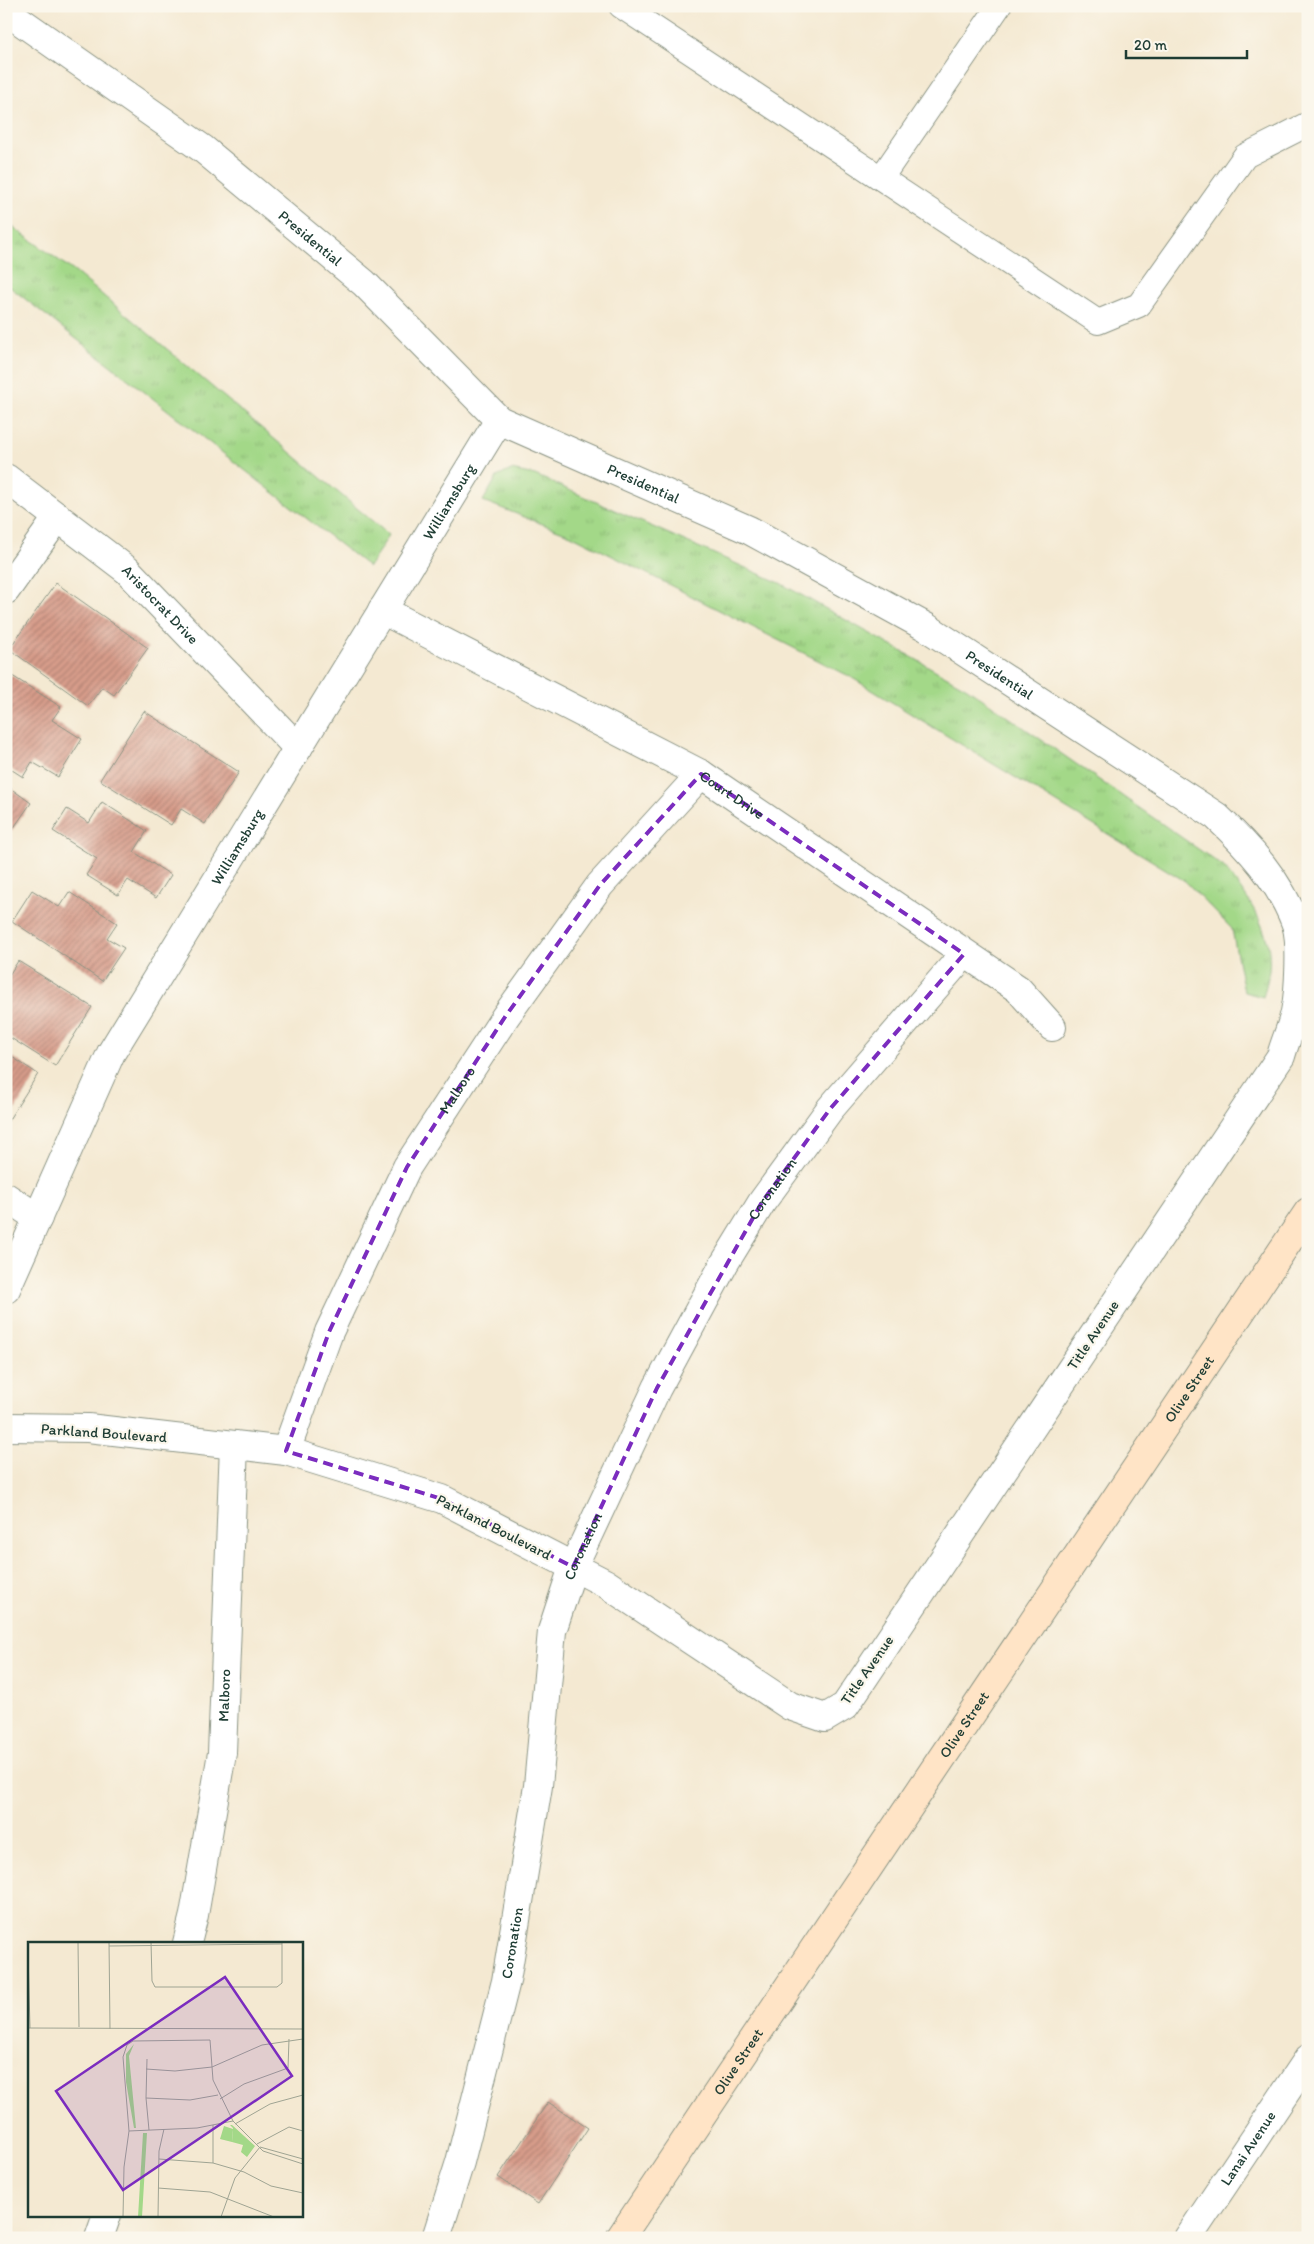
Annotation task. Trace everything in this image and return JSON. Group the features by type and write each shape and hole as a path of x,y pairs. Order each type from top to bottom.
{"street":[{"name":"Presidential","path":"6,11 203,150 334,258 364,283 499,420 749,530 926,627 1216,816 1248,846 1273,880 1296,925"},
{"name":"Williamsburg","path":"6,1289 111,1053 499,420"},
{"name":"Aristocrat Drive","path":"6,478 127,570 298,748"},
{"path":"6,590 58,517"},
{"name":"Court Drive","path":"382,610 701,774 1018,989 1052,1027"},
{"name":"Malboro","path":"286,1451 329,1332 407,1167 505,1017 600,885 701,774"},
{"name":"Title Avenue","path":"825,1718 845,1706 1281,1056 1295,1012 1300,970 1296,925"},
{"name":"Coronation","path":"436,2238 460,2162 506,1981 538,1786 552,1631 573,1567 657,1388 724,1264 762,1202 830,1109 964,954"},
{"path":"6,1197 38,1218"},
{"name":"Olive Street","path":"620,2238 1308,1212"},
{"name":"Parkland Boulevard","path":"6,1426 88,1428 286,1451 442,1499 605,1583 790,1706 825,1718"},
{"name":"Malboro","path":"187,1942 194,1914 222,1753 234,1444"},
{"name":"Lanai Avenue","path":"1188,2238 1308,2059"},
{"path":"99,2238 107,2216"}],"lane":[{"path":"621,6 649,14 881,178 1098,322 1139,305 1245,156 1308,124"},
{"path":"881,178 999,6"}],"highlighted area":[{"path":"701,774 964,954 830,1109 762,1202 657,1388 573,1567 442,1499 286,1451 329,1332 407,1167 505,1017 600,885"}],"green space":[{"path":"6,222 75,272 389,535 369,567 6,284"},
{"path":"511,470 535,475 780,583 967,688 1224,867 1250,902 1267,942 1269,971 1263,997 1244,992 1232,929 1185,881 849,676 571,535 483,501 497,477"}],"building":[{"path":"56,583 148,648 114,695 102,687 88,706 9,649"},
{"path":"6,672 61,707 52,720 82,739 58,777 32,762 23,777 6,766"},
{"path":"144,711 239,772 205,824 181,809 171,825 100,780"},
{"path":"6,785 31,803 6,839"},
{"path":"102,802 147,831 134,852 171,875 156,898 128,880 118,895 86,875 97,859 53,831 67,809 89,823"},
{"path":"32,890 59,907 69,892 117,923 107,938 124,948 102,981 12,921"},
{"path":"18,961 92,1007 55,1066 6,1035 6,980"},
{"path":"6,1053 38,1074 6,1124"},
{"path":"548,2102 588,2128 538,2204 498,2177"}]}
